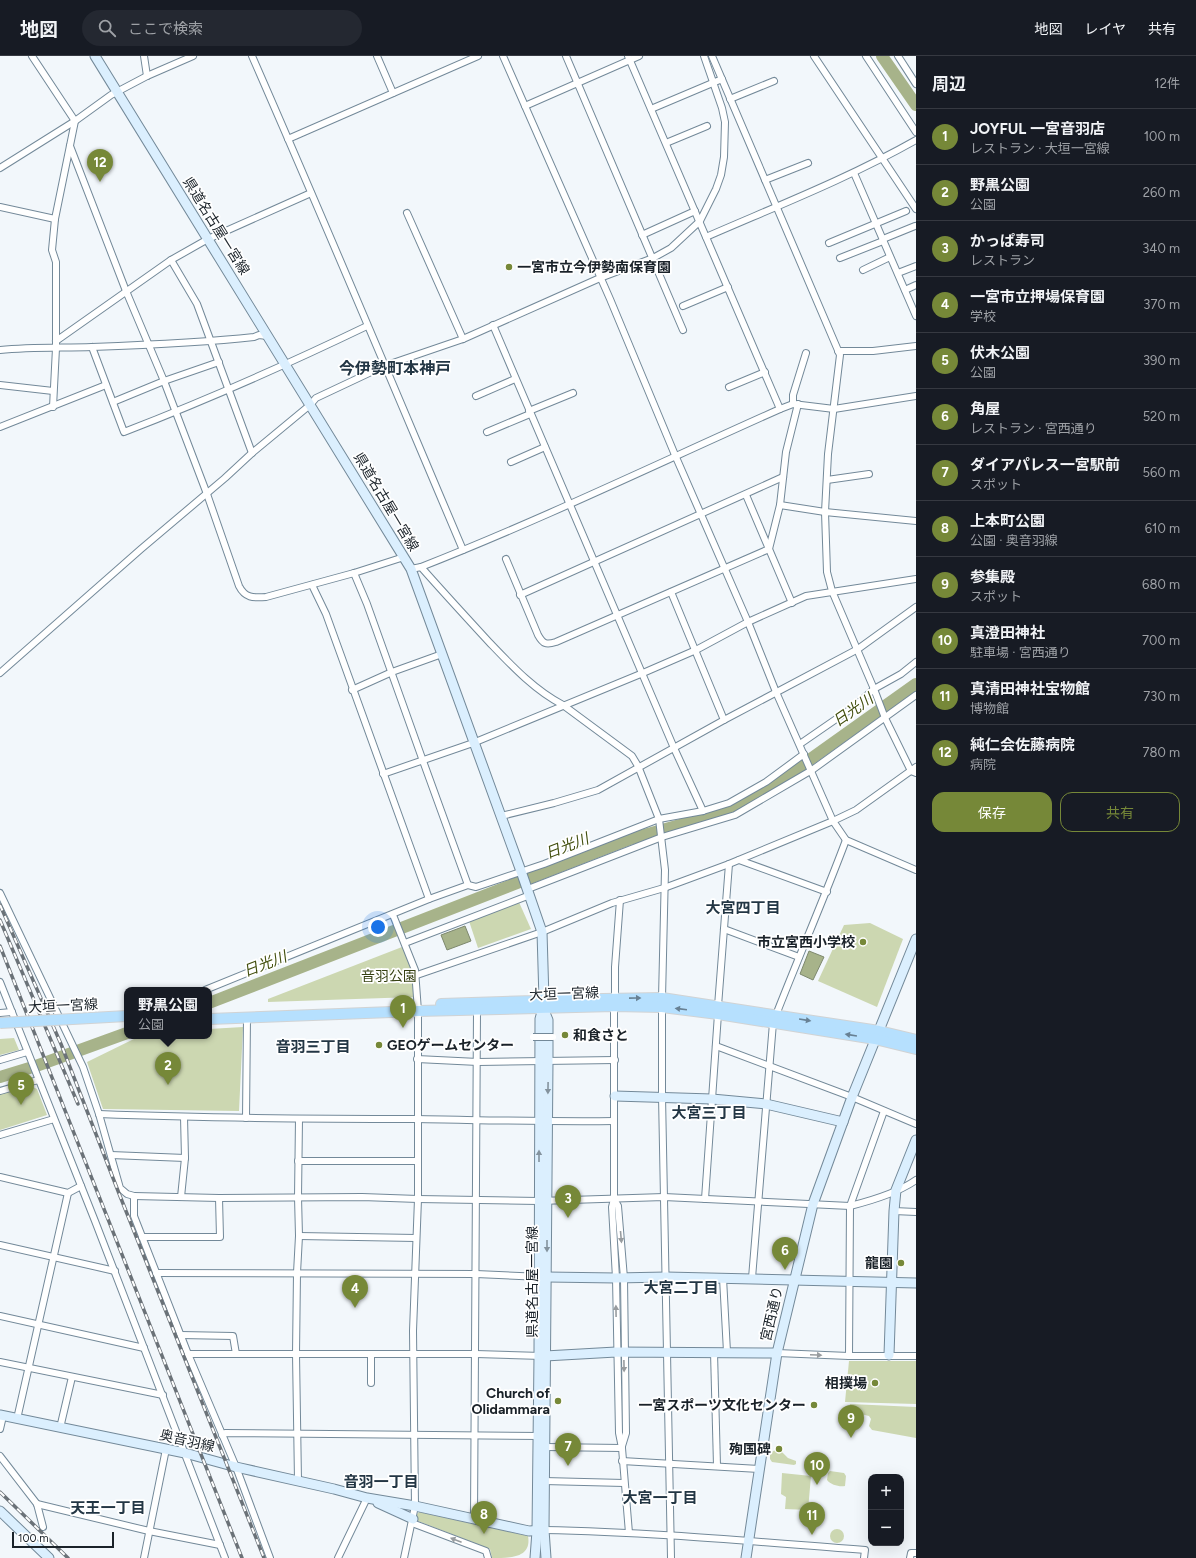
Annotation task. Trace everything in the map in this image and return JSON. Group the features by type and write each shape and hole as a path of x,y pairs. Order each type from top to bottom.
{"main road":[{"name":"県道名古屋一宮線","path":"95,56 411,569 529,891 542,932 543,1004 548,1020 544,1062 543,1121 542,1436 540,1530 546,1558"},
{"name":"宮西通り","path":"746,1558 777,1353 813,1204 852,1097 916,939"},
{"name":"大垣一宮線","path":"212,1019 534,1001 543,1004"},
{"name":"大垣一宮線","path":"212,1012 417,1008 477,1010 543,1004 615,1002 662,1003 916,1040"},
{"name":"大垣一宮線","path":"0,1023 124,1018"},
{"name":"大垣一宮線","path":"0,1030 124,1023"},
{"name":"大垣一宮線","path":"877,1035 916,1049"},
{"path":"615,1096 662,1096 766,1104 843,1122"},
{"path":"889,1355 896,1190 916,1140"},
{"path":"543,1277 752,1278 916,1283"},
{"path":"542,1356 620,1352 777,1353"},
{"name":"奥音羽線","path":"2,1415 185,1453 236,1467 368,1498 474,1518 529,1531 540,1530"},
{"name":"県道名古屋一宮線","path":"535,1558 540,1530 544,1481 545,1447 542,1436"},
{"name":"奥音羽線","path":"368,1498 412,1521"},
{"path":"1,1513 49,1558"}],"street":[{"path":"32,56 75,121 55,219 52,250 56,262 56,344 53,407"},
{"path":"144,56 147,76"},
{"path":"0,168 75,121 117,92 147,76 193,56"},
{"path":"252,56 334,244 367,326 463,550"},
{"path":"377,56 392,94"},
{"path":"288,139 478,56"},
{"path":"503,56 748,622 776,692 805,754 833,821 846,840 916,870"},
{"path":"566,56 683,330"},
{"path":"525,106 578,84 629,58 639,56"},
{"path":"0,673 207,494 252,453 310,405 316,398 384,366 463,339 600,278 653,258 671,248 700,221 716,189 721,175 724,157 725,122 722,108 704,56"},
{"path":"416,975 542,932 620,900 664,888 739,860 856,810 914,770 879,704 858,649 832,591 827,572 825,512 828,454 840,355 712,56"},
{"path":"814,56 916,209"},
{"path":"866,56 916,132"},
{"path":"898,56 916,84"},
{"path":"629,58 780,409"},
{"path":"651,110 722,79"},
{"path":"730,99 774,81"},
{"path":"666,143 707,126"},
{"path":"706,237 854,173 883,159 916,140"},
{"path":"70,146 126,291 164,381 207,494 239,586 243,593 246,596 256,598 266,597 354,573 404,557"},
{"path":"765,180 808,163"},
{"path":"854,173 890,257 914,307 916,316"},
{"path":"56,344 126,291 171,260 208,239 311,193"},
{"path":"0,207 55,219"},
{"path":"642,235 695,211"},
{"path":"829,243 906,211"},
{"path":"408,213 463,339"},
{"path":"840,258 915,226"},
{"path":"862,270 890,257"},
{"path":"171,260 197,304 212,342 227,389 252,453"},
{"path":"898,273 916,266"},
{"path":"905,290 916,285"},
{"path":"684,306 728,287"},
{"path":"493,325 674,748 703,811"},
{"path":"92,347 124,432 286,365 367,326"},
{"path":"0,350 56,344 92,347 212,342 254,337 259,335 267,336"},
{"path":"838,351 873,350 916,346"},
{"path":"769,549 780,505 786,452 795,404 793,395 806,353"},
{"path":"113,402 164,381 219,362"},
{"path":"729,387 765,372"},
{"path":"476,396 515,379"},
{"path":"0,385 53,391"},
{"path":"0,427 106,385"},
{"path":"487,432 573,393"},
{"path":"411,569 421,567 463,550 570,504 675,455 780,409 795,404 834,409 916,396"},
{"path":"511,462 545,447"},
{"path":"827,480 869,474"},
{"path":"520,595 594,560 746,495 783,477"},
{"path":"746,495 792,603"},
{"path":"780,505 825,512 916,521"},
{"path":"506,559 538,635 542,642 548,644 769,549"},
{"path":"421,567 520,675 632,756 638,766 659,820 664,870 662,1096 671,1558"},
{"path":"354,573 368,604 422,761 468,885"},
{"path":"383,774 474,743 643,673 696,650 748,622 806,596 916,579"},
{"path":"312,584 326,614 352,690 429,900"},
{"path":"671,592 724,720"},
{"path":"501,816 598,790 638,766 858,649 916,607"},
{"path":"352,690 392,672 442,654"},
{"path":"800,744 855,706 874,688 901,674 916,662"},
{"path":"404,941 661,836 735,816 811,769 916,696"},
{"path":"212,987 468,885 476,887 522,873 659,820 703,811 729,803 766,782 805,754"},
{"path":"752,1278 774,1019 827,892 846,840"},
{"path":"739,860 827,892"},
{"path":"705,1199 729,864"},
{"path":"0,893 83,1067 99,1114 120,1188 126,1194 134,1196 219,1198 362,1197 475,1200 664,1197 850,1206 896,1190 916,1180"},
{"path":"620,900 615,967 614,1198 618,1206 620,1352 626,1433 622,1448 622,1461 629,1533"},
{"path":"393,915 411,956 416,975 417,1008 418,1199 414,1355 415,1506 404,1558"},
{"path":"724,929 799,957"},
{"path":"0,982 115,1271 225,1558"},
{"path":"474,1518 476,1354 475,1200 478,1062 477,1010"},
{"path":"0,1013 12,1012"},
{"path":"243,1017 246,1118"},
{"path":"62,1024 120,1021 124,1019"},
{"path":"533,1037 553,1037"},
{"path":"716,1046 852,1097 916,1124"},
{"path":"0,1060 28,1053"},
{"path":"417,1059 478,1062 615,1060"},
{"path":"0,1091 38,1079"},
{"path":"849,1356 850,1206 884,1111"},
{"path":"99,1114 184,1118 543,1121 614,1120"},
{"path":"181,1197 185,1158 184,1118"},
{"path":"0,1135 54,1119"},
{"path":"298,1481 296,1354 299,1236 299,1119"},
{"path":"111,1155 185,1158"},
{"path":"298,1161 417,1161"},
{"path":"0,1177 68,1193 81,1186"},
{"path":"17,1419 68,1193"},
{"path":"134,1196 134,1216 188,1354 236,1467 270,1558"},
{"path":"142,1237 220,1237 219,1198"},
{"path":"894,1211 916,1212"},
{"path":"299,1236 416,1238"},
{"path":"0,1246 115,1271"},
{"path":"156,1273 476,1274 543,1277"},
{"path":"724,1278 726,1352"},
{"path":"0,1316 144,1348"},
{"path":"181,1335 233,1336 236,1354"},
{"path":"714,1352 717,1466"},
{"path":"777,1353 849,1356 916,1356"},
{"path":"188,1354 476,1354 542,1356"},
{"path":"371,1355 371,1383"},
{"path":"0,1362 163,1395"},
{"path":"60,1428 72,1377"},
{"path":"0,1429 2,1415"},
{"path":"222,1435 224,1433 542,1436"},
{"path":"545,1447 622,1448"},
{"path":"144,1558 166,1450"},
{"path":"0,1456 37,1504 43,1527"},
{"path":"622,1461 717,1466 759,1470"},
{"path":"544,1481 624,1483"},
{"path":"338,1558 368,1498"},
{"path":"37,1504 149,1531 220,1545"},
{"path":"412,1521 486,1551 488,1558"},
{"path":"540,1530 670,1535 866,1550 864,1558"},
{"path":"910,1558 911,1553 916,1553"}],"green space":[{"path":"518,900 531,929 478,948 468,918"},
{"path":"870,923 903,939 877,1007 818,981 844,925"},
{"name":"音羽公園","path":"402,947 408,959 411,971 414,997 268,1002 268,999"},
{"path":"243,1027 239,1111 103,1109 87,1062 134,1039 212,1039 212,1029"},
{"path":"14,1038 19,1050 0,1055 0,1039"},
{"path":"33,1087 37,1089 47,1115 0,1130 0,1094"},
{"path":"849,1361 916,1361 916,1404 845,1402"},
{"path":"850,1404 916,1407 916,1438 872,1430 869,1426 871,1419 869,1416 848,1411"},
{"path":"776,1450 781,1451 788,1458 796,1461 796,1464 772,1462 770,1455"},
{"path":"830,1471 844,1473 846,1476 845,1486 835,1485 827,1480 828,1473"},
{"path":"782,1473 811,1476 808,1510 785,1509 786,1497 781,1494"},
{"path":"419,1512 528,1536 527,1549 523,1553 512,1557 492,1558 490,1549 418,1521 415,1516"},
{"path":"837,1529 842,1531 844,1536 842,1541 837,1543 832,1541 830,1536 832,1531"}],"shaded area":[{"path":"465,926 471,941 447,950 441,935"},
{"path":"809,951 824,957 813,980 800,974"}],"waterway":[{"name":"日光川","path":"882,56 916,105"},
{"name":"日光川","path":"212,1002 630,839 712,816 740,806 774,785 916,684"},
{"name":"日光川","path":"0,1077 36,1066 124,1034"}],"railway":[{"path":"0,905 61,1044 264,1558"},
{"path":"0,920 78,1104"},
{"path":"0,946 242,1558"},
{"path":"0,1492 68,1558"}],"place":[{"name":"純仁会佐藤病院","path":"100,182"},
{"name":"一宮市立今伊勢南保育園","path":"509,267"},
{"name":"市立宮西小学校","path":"863,942"},
{"name":"JOYFUL 一宮音羽店","path":"403,1028"},
{"name":"和食さと","path":"565,1035"},
{"name":"GEOゲームセンター","path":"379,1045"},
{"name":"野黒公園","path":"168,1085"},
{"name":"伏木公園","path":"21,1105"},
{"name":"かっぱ寿司","path":"568,1218"},
{"name":"龍園","path":"901,1263"},
{"name":"角屋","path":"785,1270"},
{"name":"一宮市立押場保育園","path":"355,1308"},
{"name":"相撲場","path":"875,1383"},
{"name":"Church of Olidammara","path":"558,1401"},
{"name":"一宮スポーツ文化センター","path":"814,1405"},
{"name":"参集殿","path":"851,1438"},
{"name":"殉国碑","path":"779,1449"},
{"name":"ダイアパレス一宮駅前","path":"568,1466"},
{"name":"真澄田神社","path":"817,1485"},
{"name":"上本町公園","path":"484,1534"},
{"name":"真清田神社宝物館","path":"812,1535"}],"district":[{"name":"今伊勢町本神戸","path":"395,368"},
{"name":"大宮四丁目","path":"743,908"},
{"name":"音羽三丁目","path":"313,1047"},
{"name":"大宮三丁目","path":"709,1113"},
{"name":"大宮二丁目","path":"681,1288"},
{"name":"音羽一丁目","path":"381,1482"},
{"name":"大宮一丁目","path":"660,1498"},
{"name":"天王一丁目","path":"108,1508"}]}
